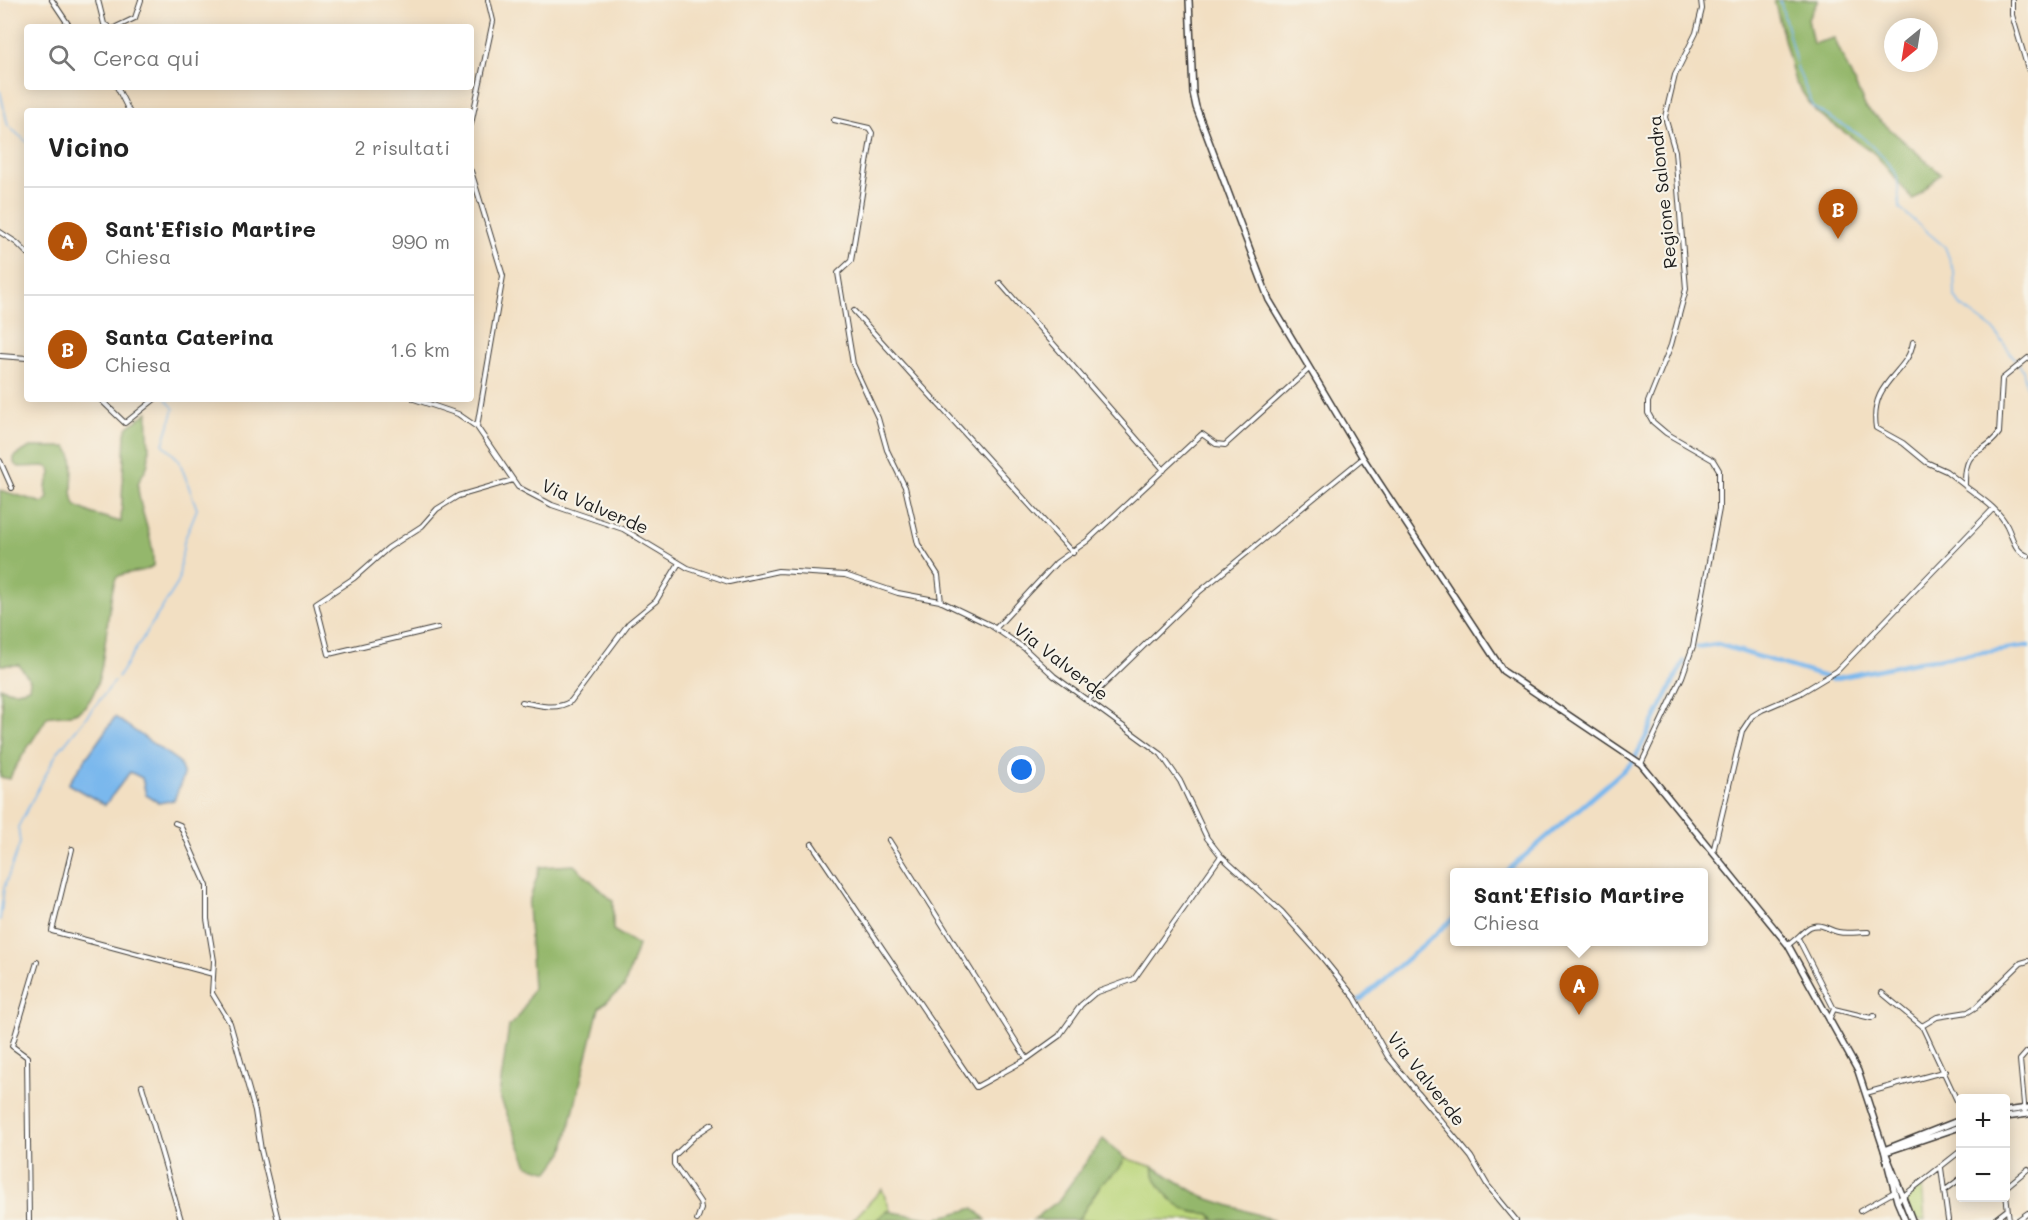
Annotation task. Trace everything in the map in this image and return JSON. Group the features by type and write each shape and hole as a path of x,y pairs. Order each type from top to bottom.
{"main road":[{"path":"1189,0 1193,93 1196,107 1269,300 1363,458 1503,671 1637,760 1788,945 1858,1071 1884,1150 1894,1192 1911,1220"},
{"path":"2010,1111 2026,1109"},
{"path":"2010,1115 2026,1109"},
{"path":"1884,1150 1956,1122"},
{"path":"1884,1150 1889,1151 1956,1128"},
{"path":"1884,1150 1890,1161 1905,1220"}],"street":[{"path":"52,0 68,24"},
{"path":"98,0 104,24"},
{"path":"122,24 135,18 141,0"},
{"path":"474,110 493,21 488,0"},
{"name":"Regione Salondra","path":"1637,760 1682,677 1693,646 1719,509 1719,470 1713,459 1666,433 1653,422 1648,413 1648,402 1671,345 1686,289 1676,151 1665,117 1675,75 1696,33 1702,9 1701,0"},
{"path":"2012,0 2013,15 2028,69"},
{"path":"118,90 128,108"},
{"path":"834,120 869,128 872,133 850,261 838,273 851,353 878,418 887,450 905,487 918,544 938,575 941,602"},
{"path":"474,181 492,243 500,259 503,276 477,427"},
{"path":"0,232 24,250"},
{"path":"1000,283 1164,470"},
{"path":"854,311 1073,553"},
{"path":"1913,342 1902,365 1887,380 1877,402 1876,428 1903,443 1926,462 1946,471 1993,509 2006,523 2020,553 2028,556"},
{"path":"0,356 24,358"},
{"path":"1965,486 1967,461 1999,433 2002,379 2026,359"},
{"path":"996,628 1056,563 1073,553 1202,434 1216,444 1225,445 1310,369"},
{"path":"103,402 126,423 151,402"},
{"name":"Via Valverde","path":"423,402 458,414 477,427 518,487 552,505 623,530 679,563 715,579 729,582 777,571 845,575 898,593 941,602 996,628 1087,701 1161,754 1180,781 1207,837 1221,856 1282,912 1342,981 1355,998 1388,1057 1471,1157 1488,1186 1516,1220"},
{"path":"1087,701 1199,592 1363,458"},
{"path":"0,461 12,488"},
{"path":"438,628 329,654 316,603 354,578 388,548 422,526 437,509 451,500 483,487 513,480"},
{"path":"1713,852 1742,730 1752,716 1832,675 1993,509"},
{"path":"522,702 562,707 571,701 629,623 656,601 679,563"},
{"path":"176,823 180,825 185,835 207,886 207,919 214,961 213,996 230,1023 255,1111 261,1150 278,1220"},
{"path":"889,840 1027,1059"},
{"path":"812,844 976,1087 1027,1059 1059,1036 1081,1005 1095,993 1134,979 1221,856"},
{"path":"72,849 51,930 56,934 213,974"},
{"path":"1788,945 1799,940 1806,929 1818,925 1841,933 1868,932"},
{"path":"1799,940 1834,1010"},
{"path":"1922,1026 1937,1017 1968,1012 2028,960"},
{"path":"30,1220 27,1057 12,1046 37,962"},
{"path":"1882,993 1922,1026 1946,1071 1956,1097"},
{"path":"1834,1010 1871,1018 1874,1016"},
{"path":"1829,1020 1834,1010"},
{"path":"2026,1109 2020,1060 2027,1052"},
{"path":"1866,1092 1946,1071"},
{"path":"142,1086 181,1220"},
{"path":"697,1220 701,1209 699,1202 674,1164 674,1156 697,1134 712,1124"},
{"path":"1899,1200 1956,1156"},
{"path":"1941,1167 1947,1220"},
{"path":"2010,1184 2028,1169"},
{"path":"1944,1191 1956,1182"},
{"path":"1860,1211 1894,1192"},
{"path":"2006,1202 2009,1220"},
{"path":"1994,1220 2007,1210"},
{"path":"2018,1220 2028,1213"}],"green space":[{"path":"1774,0 1818,0 1808,19 1813,44 1834,38 1866,108 1941,174 1913,200 1875,154 1816,112 1795,82"},
{"path":"148,412 149,457 138,488 152,546 153,566 116,578 101,669 89,701 75,713 47,717 15,767 10,779 0,777 2,708 0,687 10,691 22,690 29,688 30,680 19,665 0,665 0,490 43,503 48,498 46,486 51,474 50,468 44,466 19,467 14,463 14,457 30,447 67,447 71,453 72,492 76,506 93,514 121,522 125,433 128,427"},
{"path":"574,865 613,901 613,930 638,945 624,987 599,1008 563,1153 549,1172 528,1166 499,1095 509,1026 520,1015 533,988 528,905 540,867"},
{"path":"1103,1139 1125,1158 1119,1169 1101,1184 1078,1220 1033,1220 1058,1201"},
{"path":"1125,1158 1154,1167 1159,1185 1170,1198 1187,1210 1210,1214 1214,1220 1078,1220 1101,1184 1119,1169"},
{"path":"1154,1167 1203,1197 1274,1220 1215,1220 1210,1214 1187,1210 1164,1192 1156,1179"},
{"path":"1922,1186 1925,1220 1915,1220 1904,1200"},
{"path":"882,1189 891,1212 886,1211 877,1220 853,1220"},
{"path":"974,1208 986,1220 877,1220 886,1211 934,1219"}],"water":[{"path":"115,717 179,762 184,775 174,800 159,803 146,795 142,778 130,772 105,805 68,784"}],"waterway":[{"path":"1780,0 1798,70 1814,108 1861,136 1884,158 1897,176 1900,209 1945,247 1954,271 1955,297 1961,306 1994,330 2023,370 2028,393"},
{"path":"0,91 8,126 24,139"},
{"path":"118,677 178,583 184,541 197,509 179,460 163,444 174,409 168,402"},
{"path":"1697,647 1717,644 1832,679 1920,661 2028,646"},
{"path":"1511,868 1633,762 1684,661"},
{"path":"0,920 4,888 20,843 18,827 57,753 115,681"},
{"path":"1360,1000 1450,921"}],"place":[{"name":"Santa Caterina","path":"1838,239"},
{"name":"Sant'Efisio Martire","path":"1579,1015"}]}
